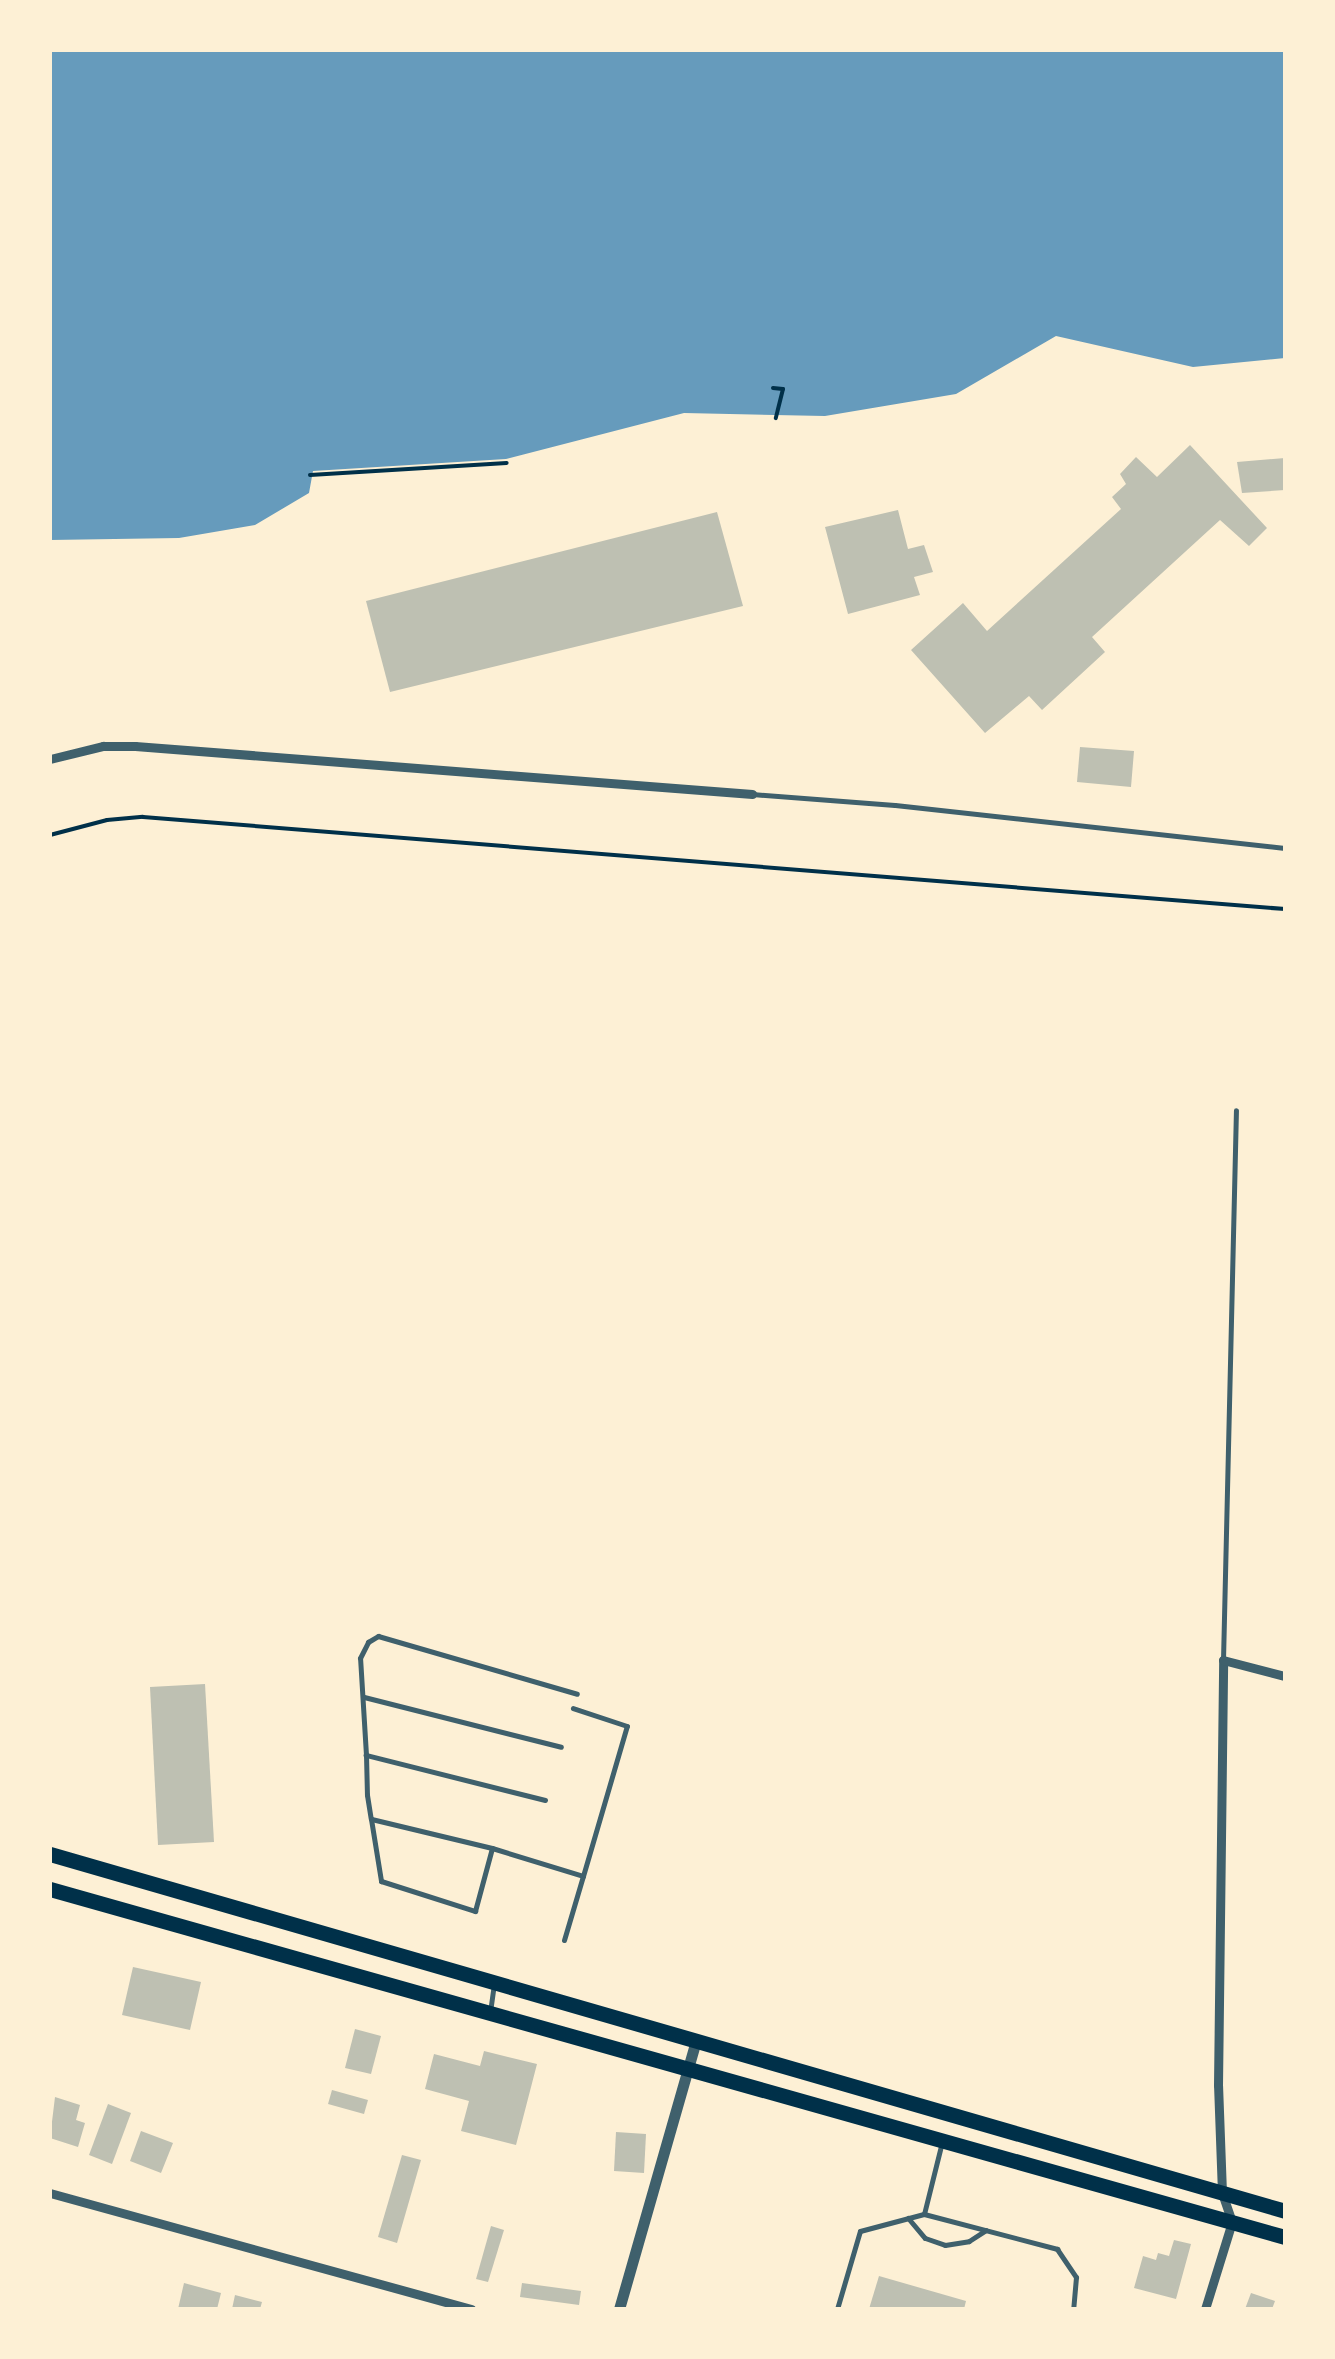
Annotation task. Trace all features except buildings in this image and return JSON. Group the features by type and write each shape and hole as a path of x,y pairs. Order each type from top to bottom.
{"main road":[{"path":"50,1854 1285,2211"},
{"path":"50,1889 1285,2237"}],"street":[{"path":"50,749 135,746 752,794"},
{"path":"50,759 74,751"},
{"path":"1205,2309 1232,2222 1222,2192 1222,1660 1285,1676"},
{"path":"619,2309 685,2066 696,2041"},
{"path":"50,2193 471,2309"}],"lane":[{"path":"752,794 895,805 1285,848"},
{"path":"1222,1660 1236,1110"},
{"path":"492,1848 474,1912 382,1881 370,1819 360,1658 368,1642 378,1636 577,1694"},
{"path":"364,1697 561,1747"},
{"path":"564,1940 626,1726 573,1708"},
{"path":"366,1754 545,1800"},
{"path":"370,1819 492,1848 584,1876"},
{"path":"490,2014 495,1981"},
{"path":"924,2214 942,2140"},
{"path":"837,2309 860,2231 924,2214 1057,2250 1076,2277 1073,2309"},
{"path":"908,2218 926,2238 945,2244 969,2241 987,2229"}],"path":[{"path":"773,388 783,390 776,418"},
{"path":"310,475 508,463"},
{"path":"50,834 108,820 143,817 1285,909"}],"water":[{"path":"50,50 1285,50 1285,358 1193,367 1056,336 956,394 825,416 684,413 506,459 313,471 309,493 255,525 179,538 50,540"}]}
